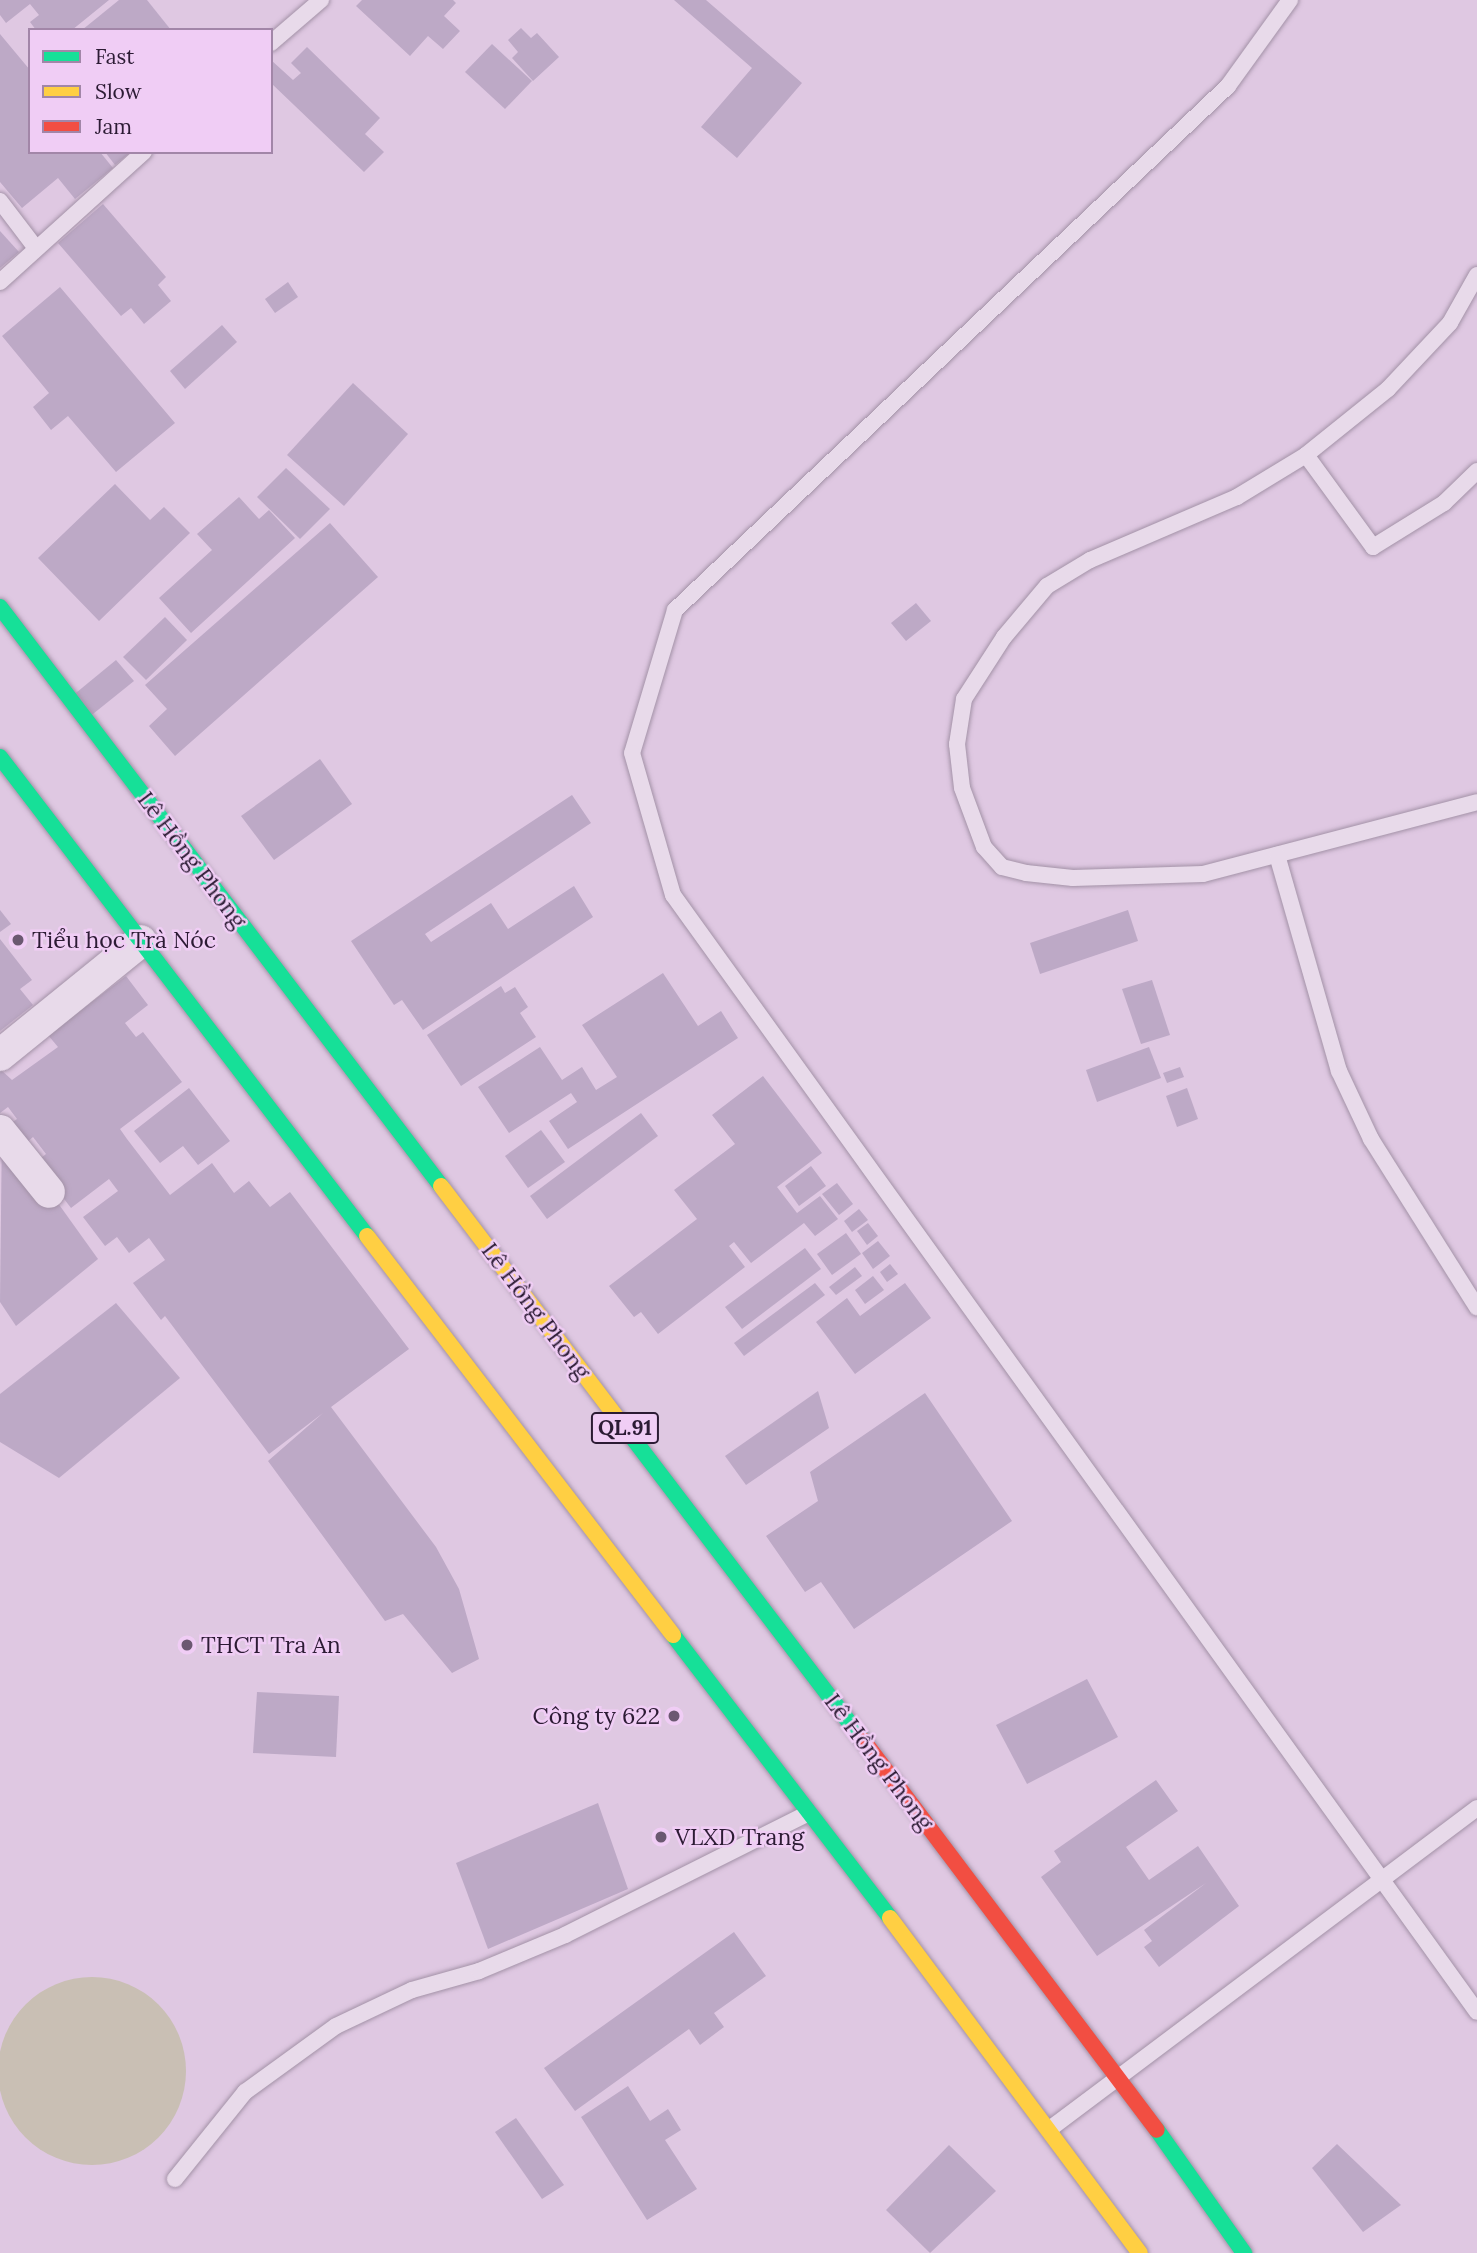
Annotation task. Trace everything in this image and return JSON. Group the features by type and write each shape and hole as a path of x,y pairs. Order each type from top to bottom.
{"highway":[{"name":"Lê Hồng Phong","path":"0,607 1119,2077 1244,2253"},
{"path":"0,757 1051,2128 1140,2253"}],"street":[{"path":"0,1055 141,941"},
{"path":"0,1131 49,1192"}],"lane":[{"path":"273,41 321,0"},
{"path":"1290,0 1228,86 675,610 632,754 673,895 1477,2012"},
{"path":"0,282 35,247 142,154"},
{"path":"0,201 35,247"},
{"path":"1477,275 1450,324 1388,389 1306,455 1237,497 1090,560 1047,586 1004,637 964,699 957,744 962,788 984,846 1002,867 1073,878 1203,874 1477,802"},
{"path":"1306,455 1373,547 1444,503 1477,471"},
{"path":"1278,855 1339,1071 1371,1139 1477,1307"},
{"path":"1051,2128 1477,1808"},
{"path":"175,2179 245,2092 336,2026 412,1990 479,1971 565,1936 809,1813"}],"shaded area":[{"path":"74,1979 110,1979 128,1984 144,1993 170,2019 179,2035 184,2053 184,2089 179,2107 170,2123 144,2149 128,2158 110,2163 74,2163 56,2158 40,2149 14,2123 5,2107 0,2089 0,2053 5,2035 14,2019 40,1993 56,1984"}],"building":[{"path":"0,0 109,0 74,28 34,28 30,22 39,15 30,4 6,23 0,15"},
{"path":"119,0 147,0 169,28 84,28"},
{"path":"362,0 453,0 456,3 444,16 460,31 443,49 428,36 410,56 356,6"},
{"path":"674,0 706,0 802,83 737,158 701,127 752,68"},
{"path":"521,28 531,38 537,33 559,57 533,81 512,58 518,52 508,40"},
{"path":"0,34 28,68 28,154 102,154 113,168 75,199 58,178 22,208 0,182"},
{"path":"492,44 532,81 505,109 465,72"},
{"path":"307,47 380,118 365,134 384,152 364,172 273,85 273,62 293,80 301,73 291,63"},
{"path":"107,154 129,154 115,165"},
{"path":"103,204 166,277 158,285 171,301 144,324 131,308 121,316 58,243"},
{"path":"0,231 19,252 0,268"},
{"path":"288,282 298,297 275,313 265,299"},
{"path":"60,287 175,423 116,472 68,416 51,430 33,407 49,393 2,336"},
{"path":"222,325 237,342 185,389 170,371"},
{"path":"353,383 408,434 344,506 287,455"},
{"path":"286,468 330,509 300,539 257,497"},
{"path":"115,484 150,520 164,507 190,533 99,621 38,558"},
{"path":"239,497 259,519 269,510 295,538 191,633 159,598 212,550 197,534"},
{"path":"330,523 378,577 175,756 149,726 167,709 145,685"},
{"path":"916,603 931,621 906,641 891,623"},
{"path":"165,617 187,640 146,680 123,657"},
{"path":"116,660 134,681 88,718 71,697"},
{"path":"320,759 352,804 274,860 241,816"},
{"path":"572,795 591,823 425,934 431,942 491,903 508,929 574,886 593,917 423,1030 402,1000 394,1005 351,941"},
{"path":"0,910 11,924 0,932"},
{"path":"1128,910 1138,941 1040,974 1030,943"},
{"path":"0,939 32,980 20,989 33,1005 0,1031"},
{"path":"663,973 698,1026 721,1011 738,1038 568,1149 549,1121 577,1102 571,1093 509,1133 478,1087 540,1047 562,1080 582,1067 596,1090 617,1077 582,1025"},
{"path":"126,976 148,1005 125,1023 136,1037 143,1032 182,1082 120,1129 127,1139 170,1195 212,1163 234,1193 249,1181 270,1207 290,1192 409,1349 331,1407 436,1547 459,1589 479,1659 452,1673 403,1614 385,1621 268,1461 323,1413 269,1454 165,1316 161,1320 133,1283 165,1260 149,1238 129,1253 117,1237 105,1246 83,1217 118,1191 109,1179 71,1208 36,1162 46,1154 33,1137 26,1143 11,1123 17,1119 8,1107 0,1113 0,1069 12,1080 58,1047 48,1035"},
{"path":"1152,980 1170,1035 1141,1044 1122,989"},
{"path":"501,986 505,993 515,987 528,1007 520,1013 536,1037 461,1086 427,1035"},
{"path":"1149,1047 1161,1078 1097,1102 1086,1070"},
{"path":"1180,1067 1184,1077 1167,1083 1163,1073"},
{"path":"763,1076 822,1153 777,1187 797,1213 820,1196 838,1219 815,1236 804,1223 751,1263 734,1242 729,1246 745,1267 658,1334 641,1312 634,1317 609,1286 697,1219 674,1190 735,1144 712,1115"},
{"path":"189,1088 230,1141 198,1165 183,1146 160,1163 134,1131"},
{"path":"1187,1088 1198,1119 1177,1127 1166,1096"},
{"path":"641,1113 658,1136 547,1219 530,1196"},
{"path":"2,1125 98,1259 16,1326 0,1302"},
{"path":"541,1130 565,1162 528,1188 505,1156"},
{"path":"811,1166 826,1186 799,1206 785,1186"},
{"path":"837,1183 853,1204 839,1215 822,1194"},
{"path":"859,1209 868,1220 852,1232 844,1221"},
{"path":"868,1223 878,1236 867,1245 857,1231"},
{"path":"846,1233 861,1254 832,1275 817,1254"},
{"path":"878,1241 890,1256 873,1269 862,1253"},
{"path":"805,1248 821,1269 742,1329 725,1307"},
{"path":"890,1264 898,1274 887,1282 880,1272"},
{"path":"855,1267 862,1276 836,1295 829,1287"},
{"path":"873,1276 884,1290 865,1304 855,1290"},
{"path":"815,1283 825,1295 744,1356 734,1343"},
{"path":"905,1283 931,1318 855,1374 816,1322 847,1298 860,1316"},
{"path":"116,1303 180,1378 59,1478 0,1442 0,1394"},
{"path":"818,1391 829,1428 746,1485 725,1456"},
{"path":"925,1393 1012,1521 854,1629 821,1582 805,1592 766,1536 818,1501 810,1472"},
{"path":"1087,1679 1118,1737 1027,1784 996,1725"},
{"path":"257,1692 339,1696 336,1757 253,1753"},
{"path":"1156,1780 1178,1811 1126,1847 1149,1880 1198,1846 1239,1906 1159,1967 1144,1947 1152,1941 1144,1930 1206,1883 1097,1956 1041,1877 1061,1862 1054,1851"},
{"path":"598,1803 628,1889 488,1949 456,1863"},
{"path":"734,1932 766,1976 714,2013 724,2027 700,2045 689,2029 575,2111 544,2068"},
{"path":"628,2086 650,2121 668,2109 681,2130 665,2140 697,2189 647,2220 581,2117"},
{"path":"516,2118 564,2185 542,2199 495,2132"},
{"path":"1337,2144 1401,2205 1363,2232 1312,2168"},
{"path":"949,2145 996,2191 930,2253 886,2210"}],"traffic: fast":[{"path":"0,607 441,1186"},
{"path":"0,757 367,1236"},
{"path":"625,1428 863,1740"},
{"path":"673,1635 890,1918"},
{"path":"1157,2130 1244,2253"}],"traffic: slow":[{"path":"441,1186 625,1428"},
{"path":"367,1236 673,1635"},
{"path":"890,1918 1140,2253"}],"traffic: jam":[{"path":"863,1740 1157,2130"}],"place":[{"name":"Tiểu học Trà Nóc","path":"18,940"},
{"name":"THCT Tra An","path":"187,1645"},
{"name":"Công ty 622","path":"674,1716"},
{"name":"VLXD Trang","path":"661,1837"}]}
